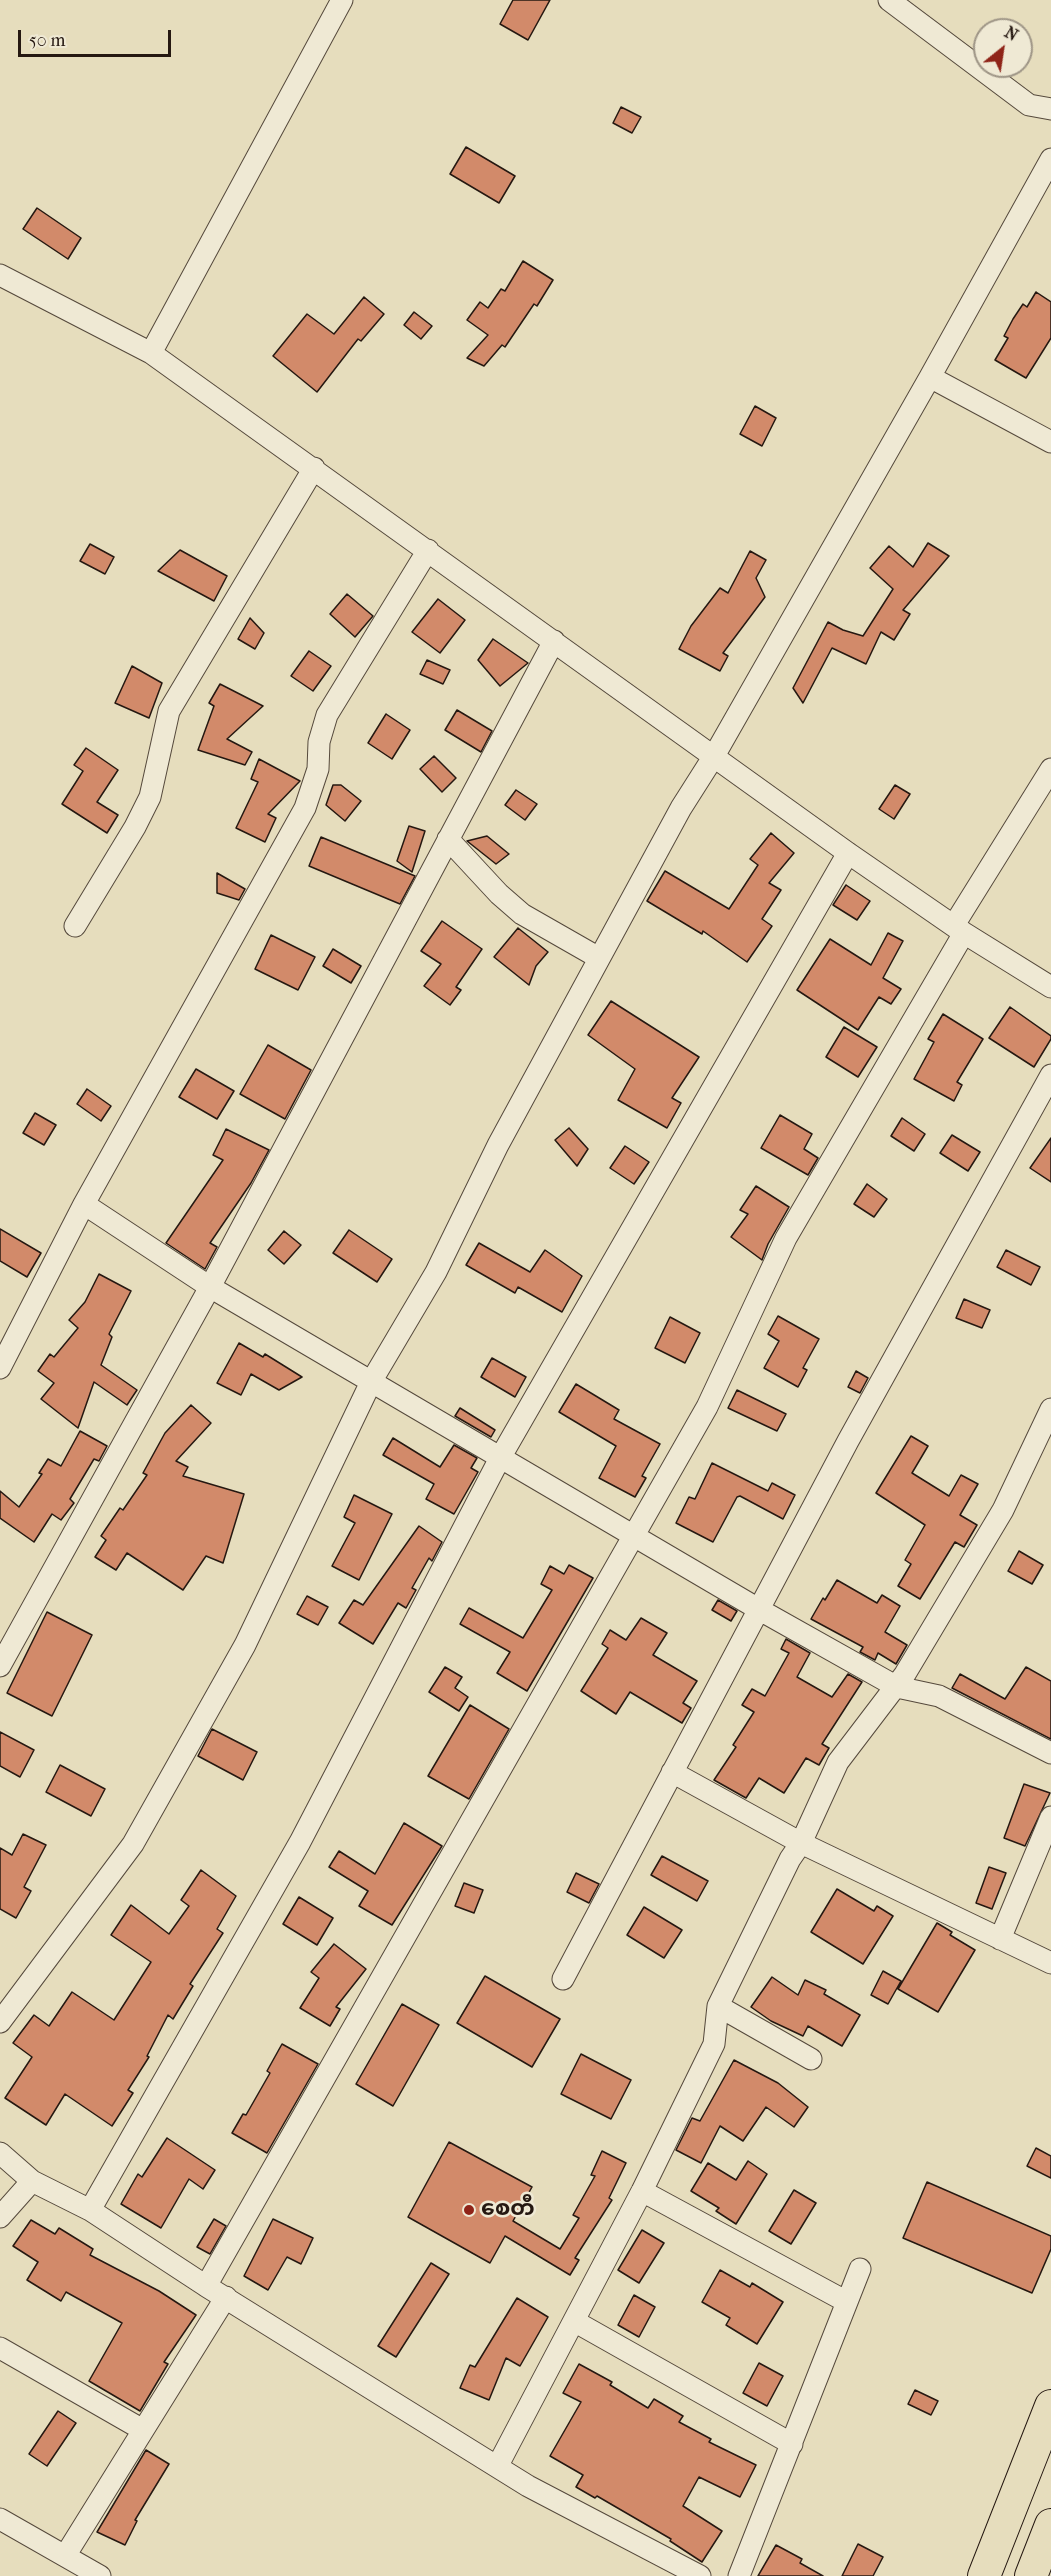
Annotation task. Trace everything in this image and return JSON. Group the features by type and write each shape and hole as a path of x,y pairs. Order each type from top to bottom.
{"highway":[{"path":"984,2576 1051,2406"},
{"path":"1031,2576 1051,2525"}],"street":[{"path":"151,353 342,0"},
{"path":"889,0 1029,105 1051,109"},
{"path":"0,2022 133,1844 245,1645 371,1382 436,1272 498,1145 599,958 681,808 714,756 1051,159"},
{"path":"0,275 151,353 848,853 959,929 1051,987"},
{"path":"930,377 1051,442"},
{"path":"75,926 135,827 150,797 169,711 314,468"},
{"path":"0,1368 84,1204 305,808 318,769 319,742 327,715 428,550"},
{"path":"0,1666 210,1287 554,641"},
{"path":"206,2286 707,1407 786,1238 1051,769"},
{"path":"448,839 499,894 522,914 599,958"},
{"path":"90,2210 300,1842 500,1458 848,853"},
{"path":"563,1979 848,1441 1051,1075"},
{"path":"84,1204 210,1287 760,1610 897,1687 939,1696 1051,1753"},
{"path":"498,2465 642,2191 714,2044 718,2006 790,1860 801,1843 838,1762 855,1737 897,1687 1003,1510 1051,1409"},
{"path":"672,1772 801,1843 1051,1963"},
{"path":"1000,1939 1051,1817"},
{"path":"718,2006 812,2059"},
{"path":"0,2153 32,2181 90,2210 206,2286 498,2465 528,2486 700,2576"},
{"path":"0,2217 32,2181"},
{"path":"642,2191 847,2302"},
{"path":"739,2576 860,2268"},
{"path":"65,2556 226,2297"},
{"path":"574,2321 792,2444"},
{"path":"0,2348 143,2430"},
{"path":"0,2519 100,2576"}],"building":[{"path":"513,0 550,0 528,40 500,24"},
{"path":"621,107 641,117 632,133 613,123"},
{"path":"466,147 515,176 499,203 450,174"},
{"path":"37,208 81,238 68,259 23,229"},
{"path":"523,261 553,280 537,306 534,304 505,347 502,345 484,366 467,358 488,335 467,320 480,302 488,308 501,289 505,291"},
{"path":"1036,292 1051,302 1051,338 1026,378 995,360 1008,338 1004,336 1013,319 1023,304 1027,307"},
{"path":"364,297 384,314 361,341 358,339 317,392 273,356 307,314 334,334"},
{"path":"414,312 432,326 421,339 404,325"},
{"path":"755,406 776,418 762,446 740,434"},
{"path":"928,543 949,556 903,610 910,614 894,640 881,632 866,664 832,648 803,703 793,688 828,622 843,630 863,636 893,589 870,568 889,546 913,567"},
{"path":"90,544 114,557 105,574 80,561"},
{"path":"180,550 227,576 214,601 158,571"},
{"path":"750,551 766,560 756,578 765,597 723,653 728,656 720,671 679,649 691,626 720,588 728,593"},
{"path":"347,594 373,616 355,637 330,614"},
{"path":"438,599 465,620 440,653 412,632"},
{"path":"250,618 264,633 255,649 238,639"},
{"path":"493,639 528,663 500,686 478,660"},
{"path":"309,651 331,666 313,691 291,676"},
{"path":"427,660 450,670 443,684 420,674"},
{"path":"132,666 162,683 149,718 115,703"},
{"path":"220,684 263,706 227,739 252,752 245,765 198,750 214,706 209,703"},
{"path":"457,710 492,731 481,752 445,730"},
{"path":"386,714 410,730 392,759 368,743"},
{"path":"86,748 118,770 97,802 118,815 107,833 62,804 83,771 74,765"},
{"path":"434,756 456,778 442,792 420,769"},
{"path":"259,759 300,781 268,814 276,818 265,842 236,828 258,782 251,779"},
{"path":"333,785 341,785 361,801 345,821 326,805"},
{"path":"895,785 910,794 894,819 879,809"},
{"path":"516,790 537,804 525,820 505,805"},
{"path":"409,826 425,831 412,872 397,861"},
{"path":"771,833 794,853 769,883 781,890 762,919 772,926 747,962 703,931 702,934 647,901 665,871 729,909 758,865 750,859"},
{"path":"487,836 509,854 496,864 467,841"},
{"path":"321,837 415,876 400,904 309,866"},
{"path":"217,873 245,889 239,900 217,893"},
{"path":"846,885 870,901 857,920 833,905"},
{"path":"442,921 482,949 456,987 461,990 450,1005 424,986 441,964 421,951"},
{"path":"518,928 548,952 536,966 529,985 494,957"},
{"path":"888,933 903,941 883,978 901,989 891,1004 879,997 858,1030 797,990 830,939 871,965"},
{"path":"271,935 315,957 298,990 255,969"},
{"path":"333,949 361,966 351,983 323,966"},
{"path":"611,1001 699,1057 672,1098 681,1103 667,1128 618,1100 635,1069 588,1035"},
{"path":"1010,1007 1051,1036 1034,1067 989,1038"},
{"path":"943,1014 983,1039 957,1082 962,1085 954,1101 914,1079 934,1042 928,1039"},
{"path":"844,1027 877,1047 858,1077 826,1057"},
{"path":"268,1045 311,1070 285,1119 240,1094"},
{"path":"196,1069 234,1091 217,1119 179,1097"},
{"path":"87,1089 111,1106 101,1121 77,1104"},
{"path":"35,1113 56,1125 44,1145 23,1133"},
{"path":"780,1115 812,1134 804,1149 818,1158 808,1175 761,1148"},
{"path":"902,1118 925,1134 914,1151 891,1136"},
{"path":"569,1128 588,1149 577,1166 555,1140"},
{"path":"226,1129 269,1150 251,1183 210,1243 217,1247 205,1269 166,1243 223,1160 213,1155"},
{"path":"952,1135 980,1152 968,1171 940,1153"},
{"path":"1051,1138 1051,1182 1030,1168"},
{"path":"625,1146 649,1162 634,1184 610,1168"},
{"path":"867,1184 887,1199 874,1217 854,1204"},
{"path":"756,1186 789,1207 768,1244 762,1260 731,1237 748,1214 740,1210"},
{"path":"0,1229 41,1253 27,1277 0,1261"},
{"path":"349,1230 392,1259 377,1282 333,1253"},
{"path":"284,1231 301,1245 284,1264 268,1250"},
{"path":"479,1243 530,1272 545,1250 582,1276 562,1312 518,1287 515,1293 466,1265"},
{"path":"1006,1250 1040,1267 1031,1285 997,1267"},
{"path":"99,1274 131,1291 109,1334 112,1337 101,1365 137,1390 127,1405 94,1382 78,1428 41,1399 54,1383 38,1371 50,1354 54,1357 78,1328 69,1320 85,1302"},
{"path":"964,1299 990,1310 982,1328 956,1318"},
{"path":"778,1316 819,1339 803,1368 807,1370 798,1387 764,1368 779,1341 768,1334"},
{"path":"670,1317 700,1333 685,1363 655,1348"},
{"path":"239,1343 263,1357 265,1354 302,1377 279,1390 251,1374 241,1395 217,1383"},
{"path":"492,1358 526,1377 515,1397 481,1377"},
{"path":"856,1371 868,1378 860,1393 848,1387"},
{"path":"576,1384 619,1410 614,1419 660,1444 642,1476 646,1478 635,1497 599,1478 616,1446 559,1412"},
{"path":"737,1390 786,1414 777,1431 728,1408"},
{"path":"191,1405 211,1423 176,1461 188,1467 183,1476 244,1494 223,1563 206,1556 183,1590 127,1553 116,1570 95,1557 106,1540 101,1536 120,1508 123,1510 147,1475 143,1473 165,1433"},
{"path":"460,1408 495,1430 491,1437 455,1416"},
{"path":"80,1431 107,1446 99,1461 94,1459 70,1499 74,1503 61,1520 52,1514 34,1542 0,1518 0,1491 19,1507 42,1474 39,1473 48,1459 61,1466"},
{"path":"911,1436 928,1446 912,1473 949,1496 961,1475 978,1484 960,1515 977,1525 964,1547 955,1542 920,1599 898,1586 911,1564 905,1560 925,1525 876,1493"},
{"path":"393,1438 440,1467 454,1445 477,1458 471,1468 478,1472 454,1514 426,1499 434,1484 383,1455"},
{"path":"712,1463 768,1491 772,1483 795,1495 783,1519 740,1496 737,1497 713,1542 676,1523 689,1497 695,1499"},
{"path":"354,1495 392,1514 359,1580 332,1566 355,1523 344,1517"},
{"path":"419,1526 442,1542 432,1561 429,1558 412,1588 416,1590 406,1608 398,1603 373,1644 339,1623 354,1600 363,1605"},
{"path":"1019,1551 1043,1565 1032,1584 1008,1571"},
{"path":"569,1565 593,1578 527,1691 497,1673 510,1652 460,1624 469,1608 523,1638 552,1590 541,1584 550,1566 564,1574"},
{"path":"837,1580 877,1603 882,1595 900,1606 885,1632 907,1645 896,1664 878,1653 875,1660 860,1652 863,1647 811,1619"},
{"path":"307,1596 328,1607 318,1625 297,1614"},
{"path":"718,1600 737,1611 731,1621 712,1610"},
{"path":"47,1612 92,1635 52,1716 7,1693"},
{"path":"641,1618 667,1633 653,1655 697,1681 683,1703 691,1708 682,1723 630,1692 616,1714 581,1691 608,1648 602,1644 610,1630 626,1640"},
{"path":"786,1639 810,1653 797,1677 832,1697 848,1674 862,1682 822,1744 829,1748 819,1765 806,1758 784,1793 759,1778 746,1798 714,1780 736,1747 733,1745 754,1712 742,1705 752,1689 765,1696 789,1653 781,1649"},
{"path":"445,1667 462,1677 455,1688 468,1697 459,1711 429,1692"},
{"path":"1026,1667 1051,1681 1051,1739 952,1688 960,1674 1005,1699"},
{"path":"470,1705 509,1729 469,1799 428,1776"},
{"path":"212,1729 257,1752 243,1780 198,1756"},
{"path":"0,1732 34,1750 20,1777 0,1766"},
{"path":"60,1765 105,1789 91,1816 46,1792"},
{"path":"1024,1784 1050,1793 1025,1846 1004,1838"},
{"path":"404,1823 442,1846 392,1925 359,1906 368,1891 329,1867 339,1851 375,1874"},
{"path":"23,1834 46,1845 24,1887 31,1891 16,1918 0,1909 0,1848 12,1855"},
{"path":"662,1856 708,1881 697,1901 651,1875"},
{"path":"989,1867 1006,1873 992,1909 976,1903"},
{"path":"201,1870 236,1896 217,1929 223,1933 190,1984 193,1986 173,2019 168,2015 147,2056 149,2057 128,2090 133,2093 112,2126 65,2094 46,2125 5,2098 32,2057 13,2043 34,2015 49,2026 72,1992 114,2020 151,1962 111,1935 131,1905 169,1934 189,1906 181,1900"},
{"path":"576,1873 599,1884 589,1903 567,1892"},
{"path":"464,1883 483,1890 474,1913 455,1906"},
{"path":"837,1889 874,1911 877,1906 893,1916 863,1964 811,1932"},
{"path":"299,1897 333,1918 317,1945 283,1924"},
{"path":"644,1907 682,1930 664,1958 627,1935"},
{"path":"937,1923 952,1932 950,1935 975,1950 938,2012 898,1989"},
{"path":"334,1944 366,1969 336,2007 340,2009 330,2026 300,2008 319,1978 311,1972"},
{"path":"883,1971 901,1981 888,2004 871,1995"},
{"path":"485,1976 560,2019 532,2067 457,2023"},
{"path":"772,1977 798,1995 805,1980 826,1990 824,1994 860,2015 842,2046 808,2026 803,2036 771,2021 751,2007"},
{"path":"402,2004 439,2025 393,2106 356,2084"},
{"path":"282,2044 318,2064 267,2153 232,2133 243,2114 246,2115 270,2073 267,2071"},
{"path":"581,2054 631,2080 611,2119 561,2094"},
{"path":"734,2060 778,2083 808,2107 794,2127 766,2107 743,2141 720,2126 701,2163 676,2150 692,2118 700,2121"},
{"path":"167,2138 215,2170 203,2189 189,2179 161,2228 121,2204 138,2174 142,2177"},
{"path":"449,2142 532,2187 513,2221 560,2249 579,2218 573,2215 595,2176 591,2175 602,2151 626,2163 609,2198 612,2200 575,2258 579,2260 570,2275 505,2236 490,2263 408,2217"},
{"path":"1036,2148 1051,2156 1051,2178 1027,2166"},
{"path":"748,2161 767,2174 736,2224 716,2211 719,2208 691,2191 708,2163 736,2180"},
{"path":"927,2182 1051,2236 1051,2249 1032,2293 903,2238"},
{"path":"794,2190 816,2203 791,2244 769,2231"},
{"path":"214,2219 226,2226 210,2254 197,2247"},
{"path":"273,2219 313,2238 301,2264 287,2257 268,2290 244,2276"},
{"path":"31,2220 55,2234 59,2228 93,2249 90,2255 159,2291 196,2315 164,2362 168,2364 140,2411 89,2381 122,2323 66,2292 61,2301 27,2280 38,2262 13,2246"},
{"path":"642,2230 664,2243 639,2283 618,2270"},
{"path":"431,2263 449,2274 396,2357 378,2346"},
{"path":"720,2270 750,2287 752,2283 783,2302 757,2344 726,2325 730,2318 702,2302"},
{"path":"634,2295 655,2307 639,2337 618,2325"},
{"path":"517,2298 548,2317 520,2366 506,2358 489,2400 460,2388 470,2365 475,2367"},
{"path":"759,2363 783,2376 767,2406 743,2393"},
{"path":"579,2364 612,2382 610,2385 648,2408 654,2399 683,2416 679,2422 711,2439 709,2442 756,2465 740,2497 699,2477 683,2506 722,2531 702,2562 670,2541 671,2539 597,2496 595,2498 576,2487 583,2475 550,2456 581,2402 563,2393"},
{"path":"915,2390 938,2401 931,2415 908,2404"},
{"path":"58,2411 76,2423 47,2466 29,2454"},
{"path":"146,2450 169,2464 135,2520 137,2521 125,2545 97,2532"},
{"path":"858,2544 883,2557 873,2576 842,2576"},
{"path":"776,2545 802,2559 800,2563 823,2576 758,2576"}],"place":[{"name":"စေတီ","path":"469,2210"}]}
